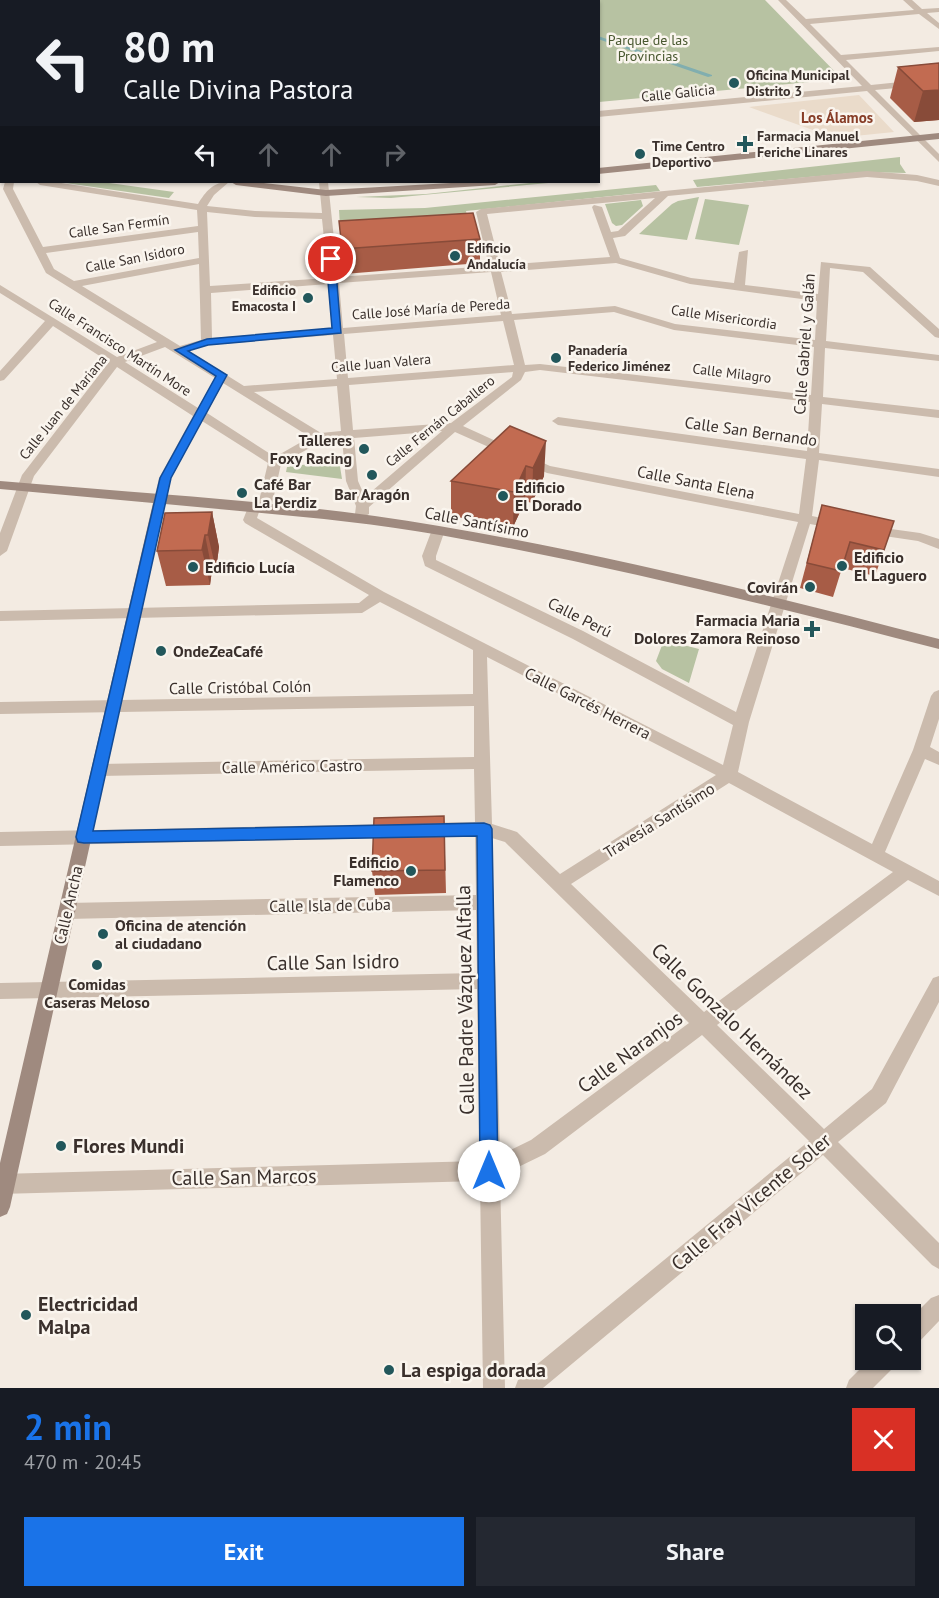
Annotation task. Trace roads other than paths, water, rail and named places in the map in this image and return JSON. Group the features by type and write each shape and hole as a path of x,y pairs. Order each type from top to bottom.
{"main road":[{"path":"600,171 939,136"},
{"path":"244,183 326,193 484,183"},
{"name":"Calle Santísimo","path":"0,485 259,508 362,512 778,602 939,644"},
{"name":"Calle Ancha","path":"0,1206 3,1184 100,770 160,499"}],"street":[{"path":"782,0 939,159"},
{"path":"907,0 939,27"},
{"path":"803,22 939,10"},
{"path":"839,58 939,49"},
{"name":"Calle Galicia","path":"600,114 939,81"},
{"path":"520,367 481,212 867,174 917,178 939,183"},
{"path":"9,183 8,189 50,271 222,375 319,437"},
{"path":"47,183 292,217 327,216"},
{"path":"207,342 202,206 210,193 224,183"},
{"path":"324,183 352,481 362,512"},
{"path":"607,236 621,234 666,194"},
{"path":"597,207 616,260"},
{"name":"Calle San Fermín","path":"39,251 202,228"},
{"path":"739,288 744,252"},
{"name":"Calle San Isidoro","path":"72,285 204,260"},
{"path":"205,290 616,260 690,281 823,298"},
{"name":"Calle Gabriel y Galán","path":"778,602 805,520 813,456 825,264 866,268 939,335"},
{"name":"Calle Francisco Martín More","path":"0,288 275,462"},
{"name":"Calle José María de Pereda","path":"180,350 207,342 615,309"},
{"name":"Calle Misericordia","path":"615,309 674,327 939,358"},
{"path":"0,378 52,320"},
{"name":"Calle Juan de Mariana","path":"0,551 28,475 115,362 167,342"},
{"name":"Calle Juan Valera","path":"244,389 520,367"},
{"name":"Calle Milagro","path":"520,367 556,368 939,414"},
{"name":"Calle Fernán Caballero","path":"362,512 454,427 517,378 520,367"},
{"path":"160,499 165,478 222,375"},
{"name":"Calle San Bernando","path":"558,421 939,473"},
{"path":"259,508 275,462 319,437 454,427"},
{"name":"Calle Santa Elena","path":"454,427 547,469 805,520 920,537 939,544"},
{"name":"Calle Garcés Herrera","path":"259,508 250,520 379,595 729,775 939,889"},
{"name":"Calle Perú","path":"438,530 429,556 430,563 578,635 741,722"},
{"path":"920,537 939,539"},
{"path":"0,616 362,608 379,595"},
{"name":"Travesía Santísimo","path":"559,884 729,775 741,722 778,602"},
{"name":"Calle Padre Vázquez Alfalla","path":"480,648 494,1388"},
{"path":"876,854 921,750 939,696"},
{"name":"Calle Cristóbal Colón","path":"0,708 482,700"},
{"path":"921,750 939,759"},
{"name":"Calle Américo Castro","path":"100,770 483,763"},
{"name":"Calle Gonzalo Hernández","path":"0,839 484,829 511,837 703,1026 824,1141 939,1258"},
{"name":"Calle Naranjos","path":"489,1171 538,1148 906,872"},
{"name":"Calle Isla de Cuba","path":"67,911 486,902"},
{"name":"Calle San Isidro","path":"0,991 488,981"},
{"name":"Calle Fray Vicente Soler","path":"526,1388 879,1096 939,984"},
{"name":"Calle San Marcos","path":"3,1184 489,1171"},
{"path":"921,1324 939,1306"},
{"path":"857,1388 875,1370"}],"waterway":[{"path":"600,38 710,76"}],"place":[{"name":"Oficina Municipal Distrito 3","path":"734,83"},
{"name":"Farmacia Manuel Feriche Linares","path":"745,144"},
{"name":"Time Centro Deportivo","path":"640,154"},
{"name":"Edificio Andalucía","path":"455,256"},
{"name":"Edificio Emacosta I","path":"308,298"},
{"name":"Panadería Federico Jiménez","path":"556,358"},
{"name":"Talleres Foxy Racing","path":"364,449"},
{"name":"Bar Aragón","path":"372,475"},
{"name":"Café Bar La Perdiz","path":"242,493"},
{"name":"Edificio El Dorado","path":"503,496"},
{"name":"Edificio El Laguero","path":"842,566"},
{"name":"Edificio Lucía","path":"193,567"},
{"name":"Covirán","path":"810,587"},
{"name":"Farmacia Maria Dolores Zamora Reinoso","path":"812,629"},
{"name":"OndeZeaCafé","path":"161,651"},
{"name":"Edificio Flamenco","path":"411,871"},
{"name":"Oficina de atención al ciudadano","path":"103,934"},
{"name":"Comidas Caseras Meloso","path":"97,965"},
{"name":"Flores Mundi","path":"61,1146"},
{"name":"Electricidad Malpa","path":"26,1315"},
{"name":"La espiga dorada","path":"389,1370"}],"district":[{"name":"Los Álamos","path":"837,117"}],"park label":[{"name":"Parque de las Provincias","path":"648,48"}]}
